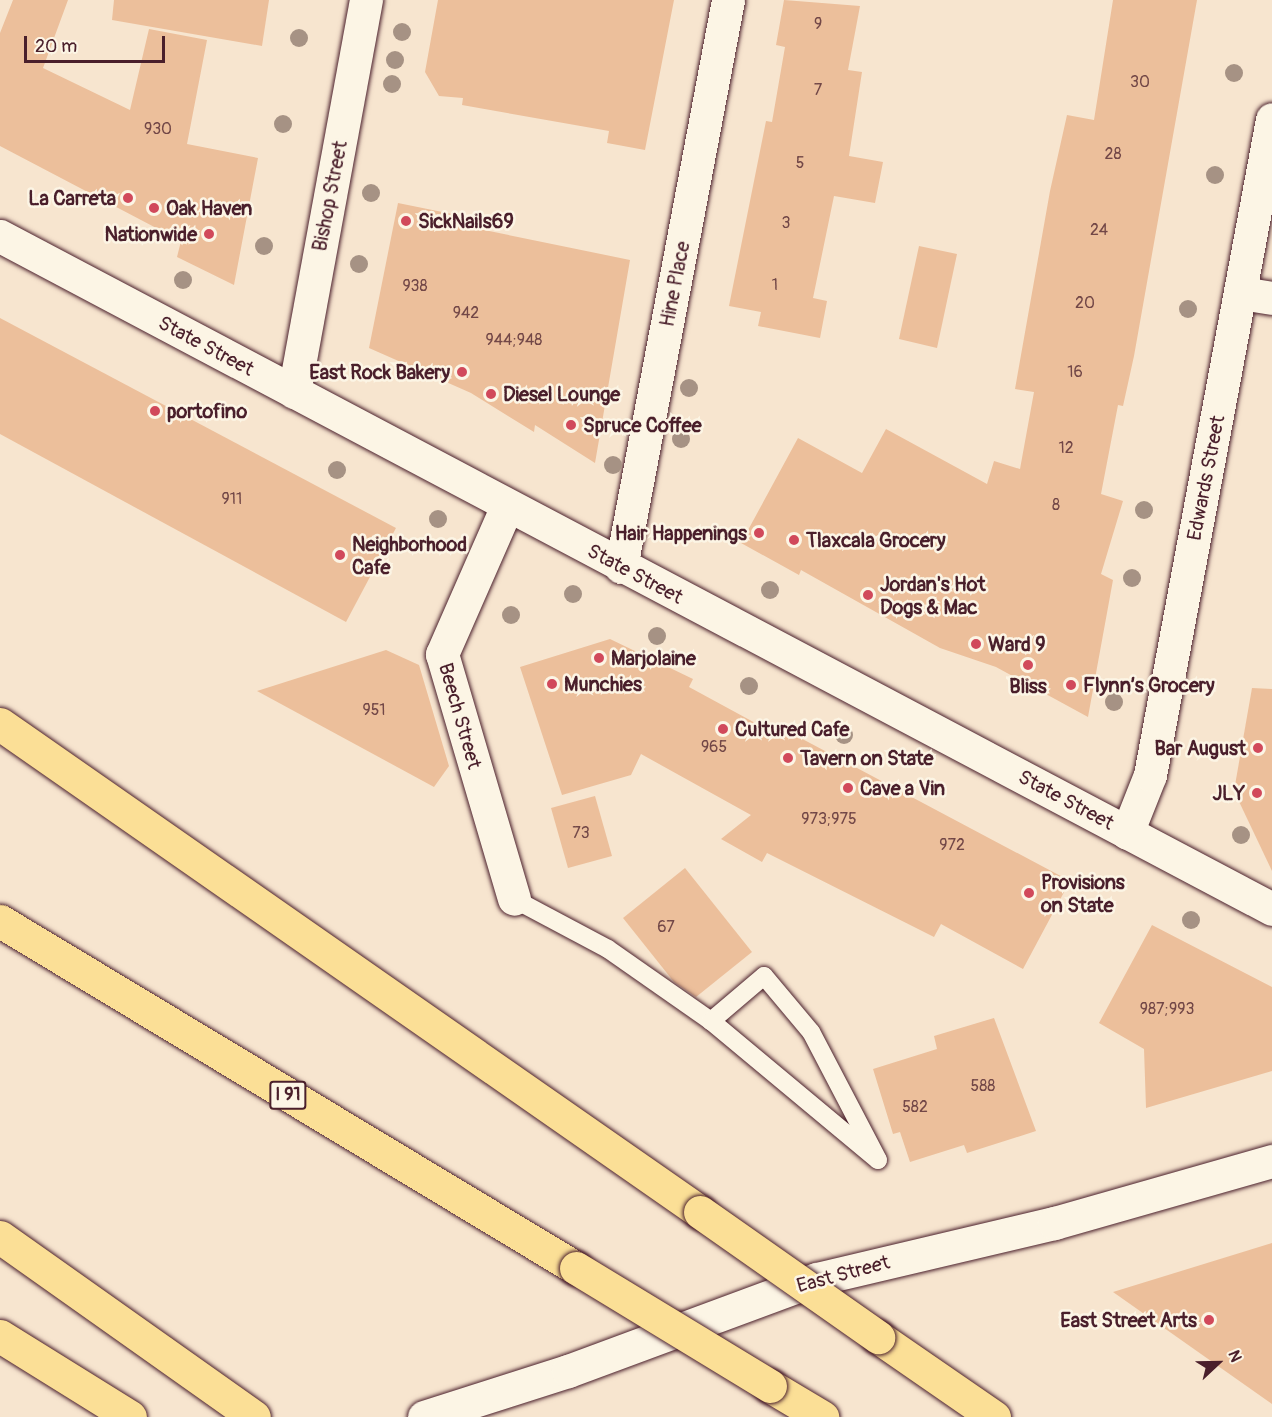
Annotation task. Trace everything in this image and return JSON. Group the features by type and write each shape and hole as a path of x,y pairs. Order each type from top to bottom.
{"highway":[{"path":"0,724 994,1417"},
{"name":"I 91","path":"0,921 822,1417"},
{"path":"0,1237 254,1417"},
{"path":"0,1335 130,1416"}],"main road":[{"name":"Bishop Street","path":"294,392 366,0"},
{"name":"Hine Place","path":"621,567 728,0"},
{"name":"Edwards Street","path":"1127,833 1150,775 1256,295 1272,119"},
{"name":"State Street","path":"0,236 621,567 1272,909"},
{"name":"Beech Street","path":"507,506 442,654 514,899"},
{"name":"East Street","path":"424,1417 589,1364 817,1279 1054,1223 1272,1161"}],"lane":[{"path":"514,899 609,949 711,1021 830,1124 878,1160 811,1032 764,976 711,1021"}],"building":[{"path":"13,0 68,0 43,68 130,110 149,29 207,40 187,144 258,158 234,285 177,257 181,241 0,146 0,33"},
{"path":"114,0 269,0 262,46 112,20"},
{"path":"438,0 674,0 645,150 607,143 609,131 462,105 463,98 439,96 425,72"},
{"path":"784,0 860,6 848,70 862,72 849,156 883,162 875,203 834,196 813,298 827,301 820,338 758,326 761,312 729,306 766,121 772,122 785,47 776,45"},
{"path":"1113,0 1197,0 1134,356 1123,406 1118,405 1101,494 1123,501 1101,574 1113,580 1088,717 996,667 940,648 801,570 799,575 741,543 798,438 862,473 886,429 987,484 994,461 1020,469 1034,392 1015,389 1050,191 1067,115 1094,120"},
{"path":"398,203 462,216 460,225 630,260 595,463 535,425 534,432 471,393 369,348"},
{"path":"919,246 957,254 937,348 899,339"},
{"path":"0,318 396,528 346,622 0,434"},
{"path":"610,639 693,679 689,687 772,732 776,725 1070,881 1023,969 941,924 934,937 767,853 762,862 721,839 751,815 641,754 631,775 562,795 520,667"},
{"path":"386,650 419,665 449,766 434,787 257,691"},
{"path":"1252,688 1272,689 1272,871 1234,791"},
{"path":"595,796 612,856 568,868 551,808"},
{"path":"685,868 752,952 696,997 674,982 623,918"},
{"path":"1152,925 1272,987 1272,1071 1146,1108 1144,1049 1099,1023"},
{"path":"994,1018 1036,1131 967,1153 964,1145 910,1162 900,1132 893,1134 873,1069 937,1049 934,1036"},
{"name":"East Street Arts","path":"1272,1243 1272,1404 1113,1292"}],"place":[{"name":"La Carreta","path":"128,198"},
{"name":"Oak Haven","path":"154,208"},
{"name":"SickNails69","path":"406,221"},
{"name":"Nationwide","path":"209,234"},
{"name":"East Rock Bakery","path":"462,372"},
{"name":"Diesel Lounge","path":"491,394"},
{"name":"portofino","path":"155,411"},
{"name":"Spruce Coffee","path":"571,425"},
{"name":"Hair Happenings","path":"759,533"},
{"name":"Tlaxcala Grocery","path":"794,540"},
{"name":"Neighborhood Cafe","path":"340,555"},
{"name":"Jordan's Hot Dogs & Mac","path":"868,595"},
{"name":"Ward 9","path":"976,644"},
{"name":"Marjolaine","path":"599,658"},
{"name":"Bliss","path":"1028,665"},
{"name":"Munchies","path":"552,684"},
{"name":"Flynn’s Grocery","path":"1071,685"},
{"name":"Cultured Cafe","path":"723,729"},
{"name":"Bar August","path":"1258,748"},
{"name":"Tavern on State","path":"788,758"},
{"name":"Cave a Vin","path":"848,788"},
{"name":"JLY","path":"1257,793"},
{"name":"Provisions on State","path":"1029,893"},
{"name":"East Street Arts","path":"1209,1320"}]}
